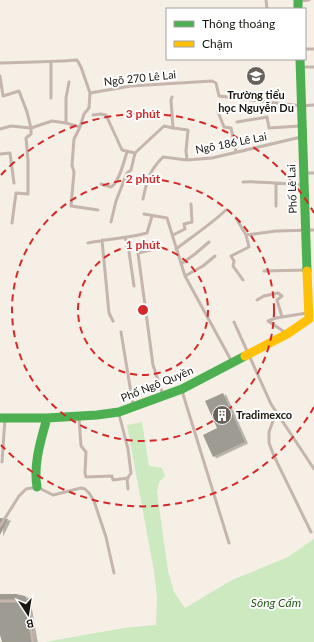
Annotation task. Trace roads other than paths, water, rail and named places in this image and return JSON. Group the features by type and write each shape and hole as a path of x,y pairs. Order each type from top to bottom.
{"street":[{"name":"Phố Lê Lai","path":"300,63 304,174 303,185 310,230 310,254 307,270 311,301 310,316"},
{"name":"Phố Ngô Quyền","path":"3,419 47,418 119,412 182,389 287,334 310,316"},
{"path":"37,487 35,477 38,456 47,418"}],"lane":[{"path":"298,4 309,0"},
{"path":"0,62 78,61 90,93"},
{"path":"51,62 51,98"},
{"path":"300,63 314,67"},
{"path":"0,76 3,96 19,91 31,128 31,134 26,138 28,160 28,194 16,193 12,223"},
{"name":"Ngõ 270 Lê Lai","path":"98,210 71,206 74,172 72,165 74,139 84,114 89,108 90,93 131,86 212,81 216,83 219,96 302,106"},
{"path":"66,123 66,98 70,82"},
{"path":"172,97 170,100 173,128"},
{"path":"302,106 314,105"},
{"path":"218,112 224,128 231,128 236,152"},
{"path":"93,115 106,115 122,150 135,153"},
{"path":"237,122 267,117 269,128 302,126"},
{"path":"0,130 11,126 31,128 52,121 80,127"},
{"path":"111,222 116,200 127,173 131,170 135,153 164,126 188,130 186,151 187,160"},
{"name":"Ngõ 186 Lê Lai","path":"143,199 147,179 154,166 163,157 187,160 212,158 302,137"},
{"path":"101,184 111,187 114,185 127,152"},
{"path":"0,154 10,153 14,183"},
{"path":"304,174 314,173"},
{"path":"243,182 261,181 303,185"},
{"path":"276,183 276,206"},
{"path":"173,235 185,229 184,224 192,222 191,204"},
{"path":"176,250 211,224 226,210"},
{"path":"144,214 167,218 185,276 233,363"},
{"path":"88,243 148,233 152,216"},
{"path":"236,218 246,234 249,247 231,256 234,262 233,266 244,280"},
{"path":"246,234 310,230"},
{"path":"125,238 128,245 134,286"},
{"path":"102,240 109,313 113,321"},
{"path":"181,264 209,242"},
{"path":"155,249 138,253 153,365 163,397"},
{"path":"185,276 203,266 215,256"},
{"path":"264,271 307,270"},
{"path":"257,300 264,296 278,293 282,296 277,300 282,317"},
{"path":"287,334 268,321 282,317 310,316"},
{"path":"234,322 268,399 314,469"},
{"path":"121,332 133,407"},
{"path":"182,389 229,543"},
{"path":"119,412 131,473 128,478 128,489"},
{"path":"278,415 273,421 269,432 269,443 311,532"},
{"path":"79,416 81,446 86,452 86,477 112,476 113,480 128,478"},
{"path":"2,462 3,419"},
{"path":"0,526 26,489 37,487 53,495 81,488 85,489 94,501 106,537 114,573"},
{"path":"0,601 17,601 24,604 28,614 33,642"}],"water":[{"name":"Sông Cấm","path":"142,422 149,466 162,468 165,476 159,482 157,492 168,571 174,592 185,608 232,580 288,557 314,539 314,642 45,642 124,628 156,625 157,598 154,571 127,425"}],"place":[{"name":"Trường tiểu học Nguyễn Du","path":"256,76"},
{"name":"Tradimexco","path":"222,415"}]}
